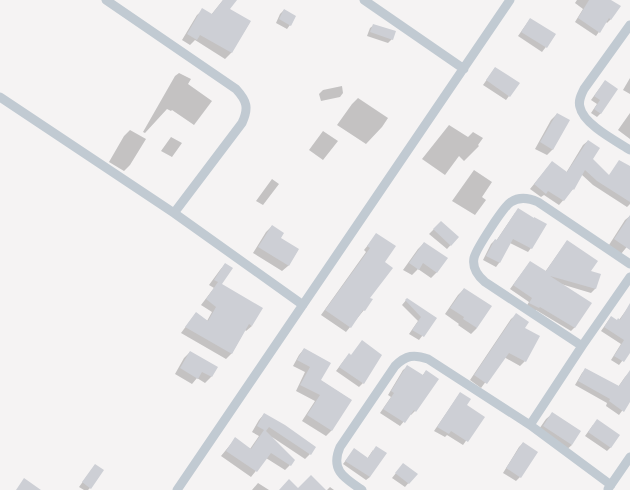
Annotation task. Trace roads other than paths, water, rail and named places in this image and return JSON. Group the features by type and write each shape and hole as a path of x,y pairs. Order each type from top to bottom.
{"street":[{"path":"106,0 236,89 243,96 246,105 246,114 242,123 174,213"},
{"path":"364,0 464,69"},
{"path":"178,489 510,0"},
{"path":"629,29 584,89 580,98 580,107 583,116 590,123 630,150"},
{"path":"0,98 174,213 303,305"},
{"path":"582,346 478,276 474,267 474,258 478,249 504,208 511,202 520,198 529,198 538,202 630,264"},
{"path":"530,425 630,277"},
{"path":"362,490 340,474 337,465 337,456 340,447 395,366 402,359 410,356 420,356 428,359 530,425 609,488 630,457"}]}
